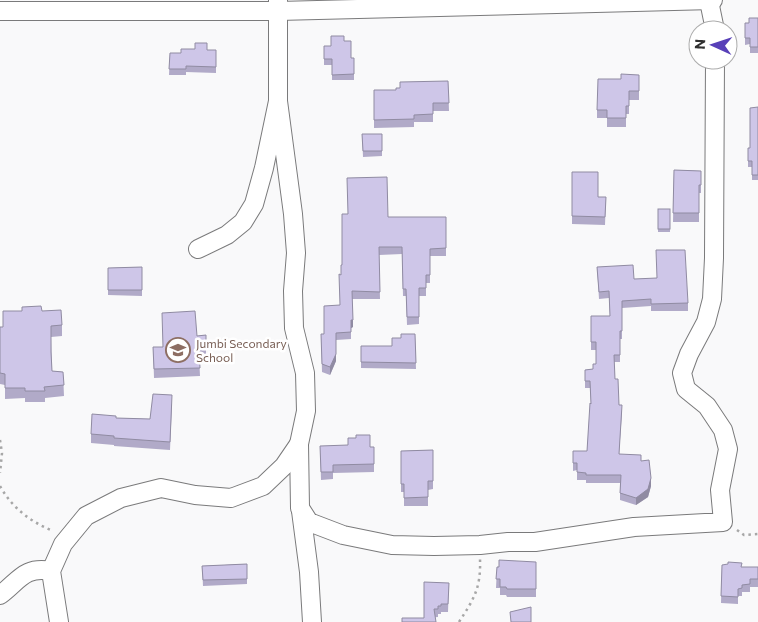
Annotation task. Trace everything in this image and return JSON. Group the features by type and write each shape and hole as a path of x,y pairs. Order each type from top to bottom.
{"street":[{"path":"0,11 713,0"},
{"path":"709,1 713,20"},
{"path":"278,6 278,101 293,214 296,253 293,291 294,328 305,373 306,411 299,444 300,508 309,572 312,622"},
{"path":"300,508 309,522 328,530 392,545 480,545 535,542 567,539 596,532 723,522 720,490 728,449 724,430 706,406 686,389 682,373 689,354 706,322 712,299 716,70"},
{"path":"198,249 227,235 243,222 254,204 264,168 278,101"},
{"path":"59,622 51,571 63,544 86,516 122,498 161,488 195,496 231,498 263,486 284,466 299,444"},
{"path":"0,595 21,576 40,569 51,571"}],"path":[{"path":"0,440 2,453 0,472"},
{"path":"0,486 6,498 31,520 45,528 69,537"},
{"path":"723,522 744,535 758,534"},
{"path":"459,622 475,598 481,575 480,545"}],"building":[{"path":"749,18 758,18 758,47 750,47 750,38 745,38 745,23 749,23"},
{"path":"331,36 344,36 344,41 351,41 351,58 354,58 354,74 332,75 332,59 324,59 324,46 331,46"},
{"path":"195,43 207,43 207,50 216,50 216,67 186,66 186,69 169,69 170,53 181,53 181,49 195,49"},
{"path":"621,74 639,75 639,91 629,91 629,106 626,106 626,118 607,118 607,110 597,110 598,79 621,79"},
{"path":"448,81 449,103 433,103 433,114 414,115 414,119 374,120 374,90 396,90 396,88 400,88 400,82"},
{"path":"758,107 758,175 752,175 752,161 748,161 748,148 750,148 750,108"},
{"path":"362,134 382,134 382,151 363,151"},
{"path":"674,170 701,171 699,213 673,213"},
{"path":"572,172 598,172 598,197 606,197 605,217 572,216"},
{"path":"387,177 388,217 446,217 446,248 430,249 430,275 426,275 426,288 419,288 419,317 407,317 406,289 403,289 402,247 379,247 380,292 352,291 353,320 351,320 351,332 336,333 336,354 330,367 322,364 321,334 324,334 324,306 340,305 339,274 341,275 342,265 342,214 348,214 347,178"},
{"path":"658,209 670,209 670,229 658,229"},
{"path":"656,250 685,250 688,303 651,304 651,299 622,301 620,355 614,355 615,379 618,379 619,405 622,405 619,454 641,455 641,461 649,460 651,478 648,489 636,498 620,493 621,475 586,475 586,473 577,472 577,463 573,463 573,451 587,451 591,404 590,381 585,381 585,370 593,369 593,364 596,364 596,342 591,342 591,316 610,316 609,291 599,292 597,267 633,265 634,279 657,278"},
{"path":"142,267 142,290 108,290 108,268"},
{"path":"41,306 42,311 61,310 62,325 51,326 51,352 52,371 63,372 64,385 44,387 45,391 5,388 5,374 0,373 0,327 3,327 3,311 22,311 22,307"},
{"path":"195,311 197,336 206,335 206,346 199,347 200,368 154,369 153,347 163,347 162,313"},
{"path":"401,334 415,334 416,363 361,362 361,346 392,346 392,338 401,338"},
{"path":"153,394 172,395 170,442 114,438 114,436 91,434 92,414 116,416 116,418 150,419"},
{"path":"356,435 370,435 370,447 374,447 374,464 333,465 333,472 321,472 320,446 348,445 348,438 356,438"},
{"path":"433,450 433,481 428,481 428,497 404,498 404,484 401,484 401,451"},
{"path":"499,560 536,562 536,589 507,589 506,587 500,587 500,579 496,579"},
{"path":"728,562 742,563 741,567 758,567 758,579 750,579 750,584 742,585 742,588 738,589 738,597 721,596 722,565 728,564"},
{"path":"247,564 247,579 203,580 202,566"},
{"path":"424,582 449,583 448,604 441,604 441,606 438,606 438,609 434,609 436,622 402,622 402,618 424,618"},
{"path":"531,607 531,622 511,622 510,612"}],"place":[{"name":"Jumbi Secondary School","path":"178,350"}]}
